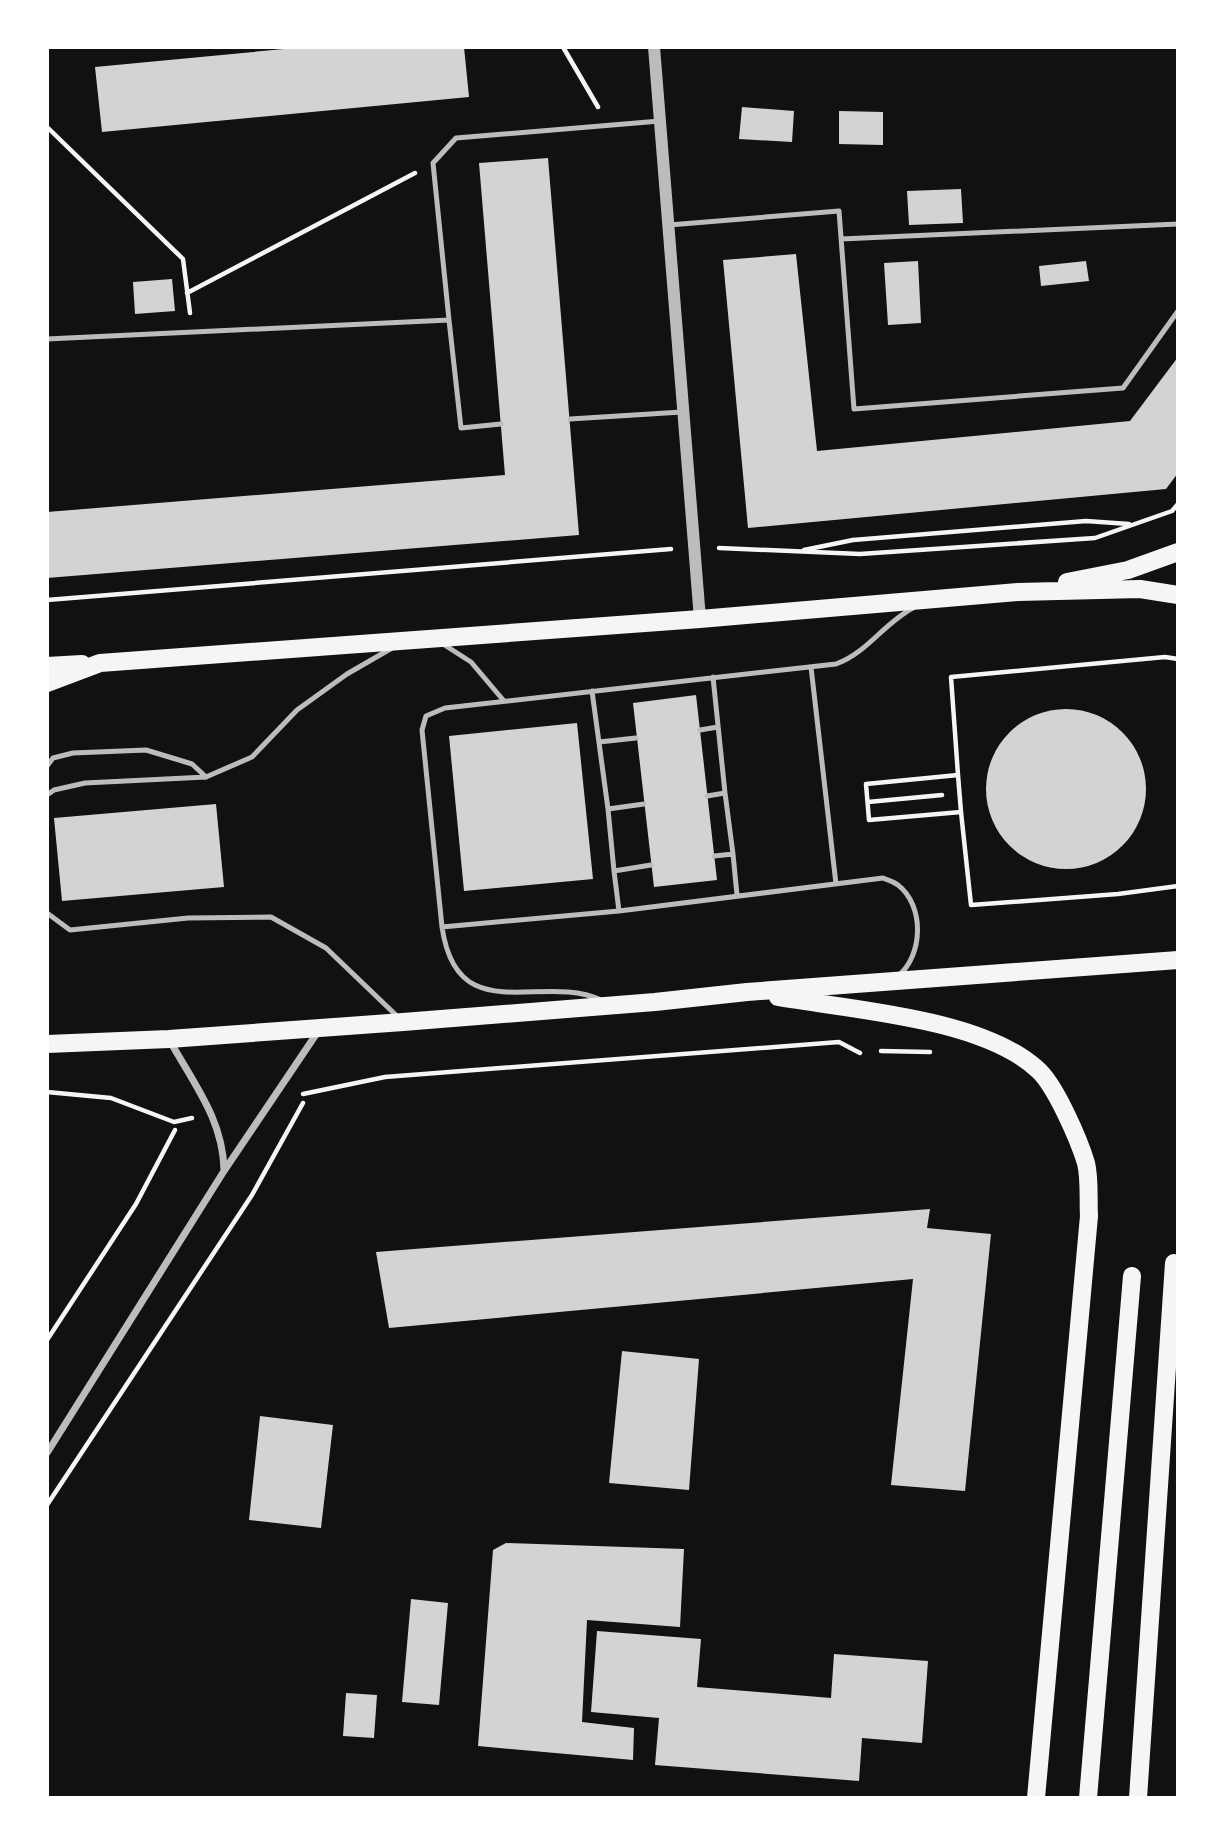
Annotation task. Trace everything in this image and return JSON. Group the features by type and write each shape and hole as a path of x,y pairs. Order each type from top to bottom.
{"main road":[{"path":"1018,592 1128,570 1178,552"},
{"path":"47,666 700,619 1018,592 1140,589 1178,595"},
{"path":"47,683 100,663"},
{"path":"47,1044 169,1039 403,1022 613,1006 747,992 1178,960"},
{"path":"747,992 939,1024 998,1043 1038,1069 1066,1111 1086,1164 1089,1216 1036,1798"},
{"path":"1138,1798 1174,1263"},
{"path":"1088,1798 1132,1276"}],"street":[{"path":"654,47 700,619"},
{"path":"47,1454 224,1171 321,1027"},
{"path":"169,1039 220,1135 224,1171"}],"lane":[{"path":"501,424 461,428 433,163 456,138 660,121"},
{"path":"669,225 839,212 854,410 1123,388 1178,311"},
{"path":"841,239 1178,224"},
{"path":"47,339 449,320"},
{"path":"570,419 684,412"},
{"path":"613,1006 575,992 515,994 494,991 464,977 454,964 445,948 442,927 422,730 426,716 445,708 811,667 849,659 865,648 893,620 932,600"},
{"path":"434,639 471,662 504,701"},
{"path":"47,794 85,783 206,777 252,757 297,710 347,674 404,641"},
{"path":"811,667 836,884"},
{"path":"713,677 737,895"},
{"path":"592,691 619,911"},
{"path":"700,730 718,727"},
{"path":"599,742 636,738"},
{"path":"47,766 54,758 73,753 146,750 192,764 206,777"},
{"path":"707,796 725,793"},
{"path":"608,809 644,804"},
{"path":"714,856 733,854"},
{"path":"614,871 651,865"},
{"path":"442,927 619,911 883,878 897,884 908,895 919,932 905,971 890,983"},
{"path":"47,913 70,930 188,918 271,917 326,948 403,1022"}],"path":[{"path":"563,47 609,126"},
{"path":"47,127 183,259 192,332"},
{"path":"187,293 433,163"},
{"path":"47,600 694,547 860,554 1095,538 1172,511 1178,504"},
{"path":"797,551 867,538 1086,521 1133,525"},
{"path":"1178,659 1165,657 951,677 971,905 1118,894 1178,886"},
{"path":"958,775 866,784 869,820 961,812"},
{"path":"868,802 943,794"},
{"path":"270,1100 385,1077 839,1042 860,1053"},
{"path":"881,1051 933,1052"},
{"path":"47,1092 111,1098 174,1122 211,1114"},
{"path":"47,1505 252,1195 303,1103"},
{"path":"47,1340 136,1204 175,1130"}],"building":[{"path":"305,47 464,47 469,97 102,132 95,67"},
{"path":"742,107 794,111 792,142 739,139"},
{"path":"839,111 883,112 883,145 839,144"},
{"path":"548,158 579,535 47,578 47,512 505,475 479,163"},
{"path":"961,189 963,223 909,225 907,191"},
{"path":"796,254 817,451 1130,421 1178,357 1178,473 1166,489 748,528 723,260"},
{"path":"918,261 921,323 888,325 884,263"},
{"path":"1086,261 1089,281 1041,286 1039,266"},
{"path":"172,279 175,311 135,314 133,282"},
{"path":"696,695 717,880 654,887 633,703"},
{"path":"1066,709 1097,715 1122,733 1140,758 1146,789 1140,820 1122,845 1097,863 1066,869 1035,863 1010,845 992,820 986,789 992,758 1010,733 1035,715"},
{"path":"577,723 593,879 464,891 449,736"},
{"path":"216,804 224,887 62,901 54,818"},
{"path":"930,1209 927,1228 991,1234 965,1491 891,1485 913,1279 389,1328 376,1252"},
{"path":"622,1351 699,1359 689,1490 609,1483"},
{"path":"260,1416 333,1425 321,1528 249,1520"},
{"path":"506,1543 684,1549 680,1627 587,1620 582,1722 634,1728 633,1760 478,1746 493,1550"},
{"path":"411,1599 448,1603 439,1705 402,1702"},
{"path":"597,1631 701,1639 697,1687 831,1698 834,1654 928,1661 922,1743 862,1738 859,1781 655,1765 659,1718 591,1712"},
{"path":"346,1693 377,1695 374,1738 343,1736"}]}
